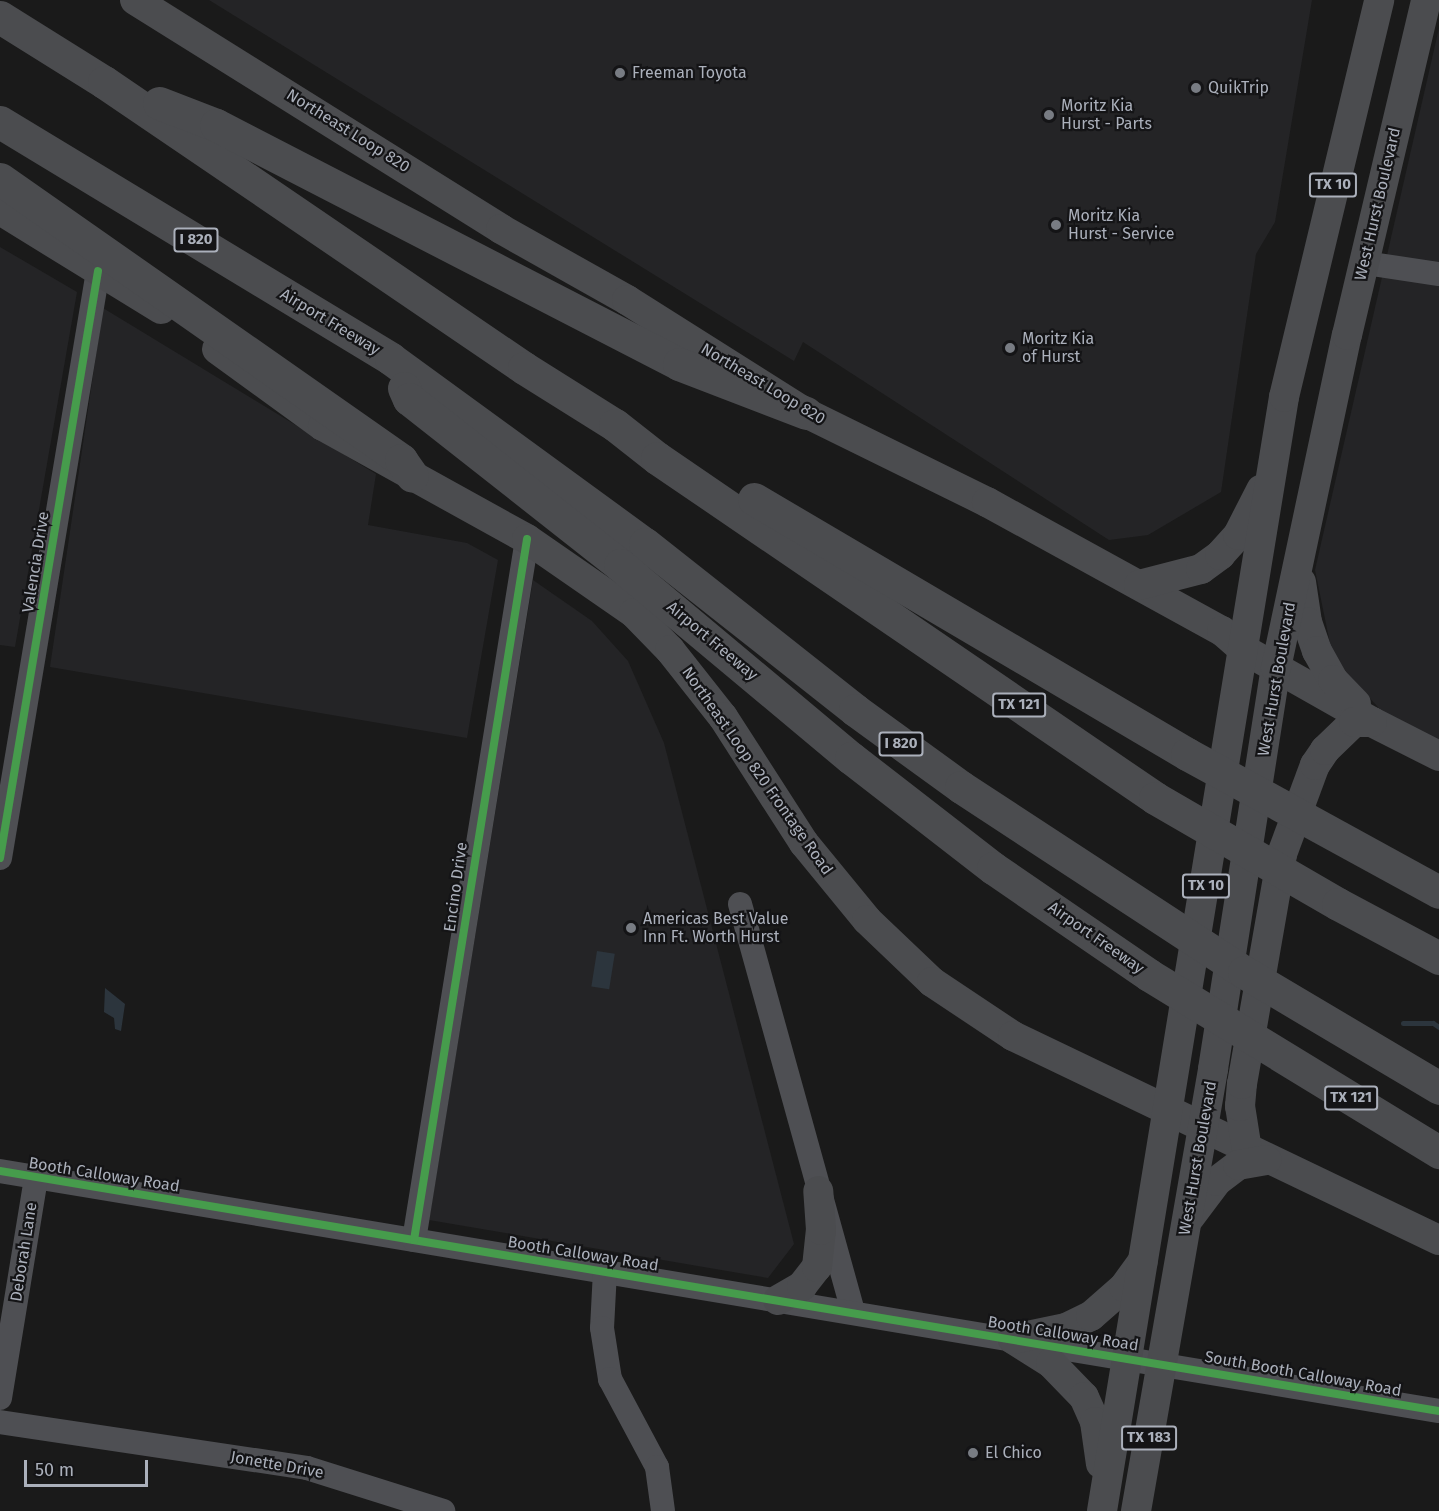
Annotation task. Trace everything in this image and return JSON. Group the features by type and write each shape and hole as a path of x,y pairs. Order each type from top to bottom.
{"highway":[{"path":"0,16 104,82 524,368 615,424 664,446 1187,754 1439,892"},
{"path":"104,82 216,125 679,364 806,413"},
{"name":"Airport Freeway","path":"0,122 391,359 409,399 620,564 851,758 993,868 1149,975 1439,1152"},
{"path":"0,179 401,460 412,476"},
{"name":"I 820","path":"391,359 645,544 855,710 961,787 1244,972 1439,1088"},
{"name":"TX 121","path":"615,424 667,465 1155,798 1338,904 1439,958"}],"main road":[{"name":"Northeast Loop 820","path":"135,0 501,230 627,300 806,413 876,445 1083,554 1222,631 1243,649 1372,723 1439,756"},
{"name":"TX 10","path":"1103,1506 1170,1113 1270,472 1317,250 1379,0"},
{"name":"West Hurst Boulevard","path":"1162,1364 1213,1069 1269,725 1276,668 1365,262 1426,0"},
{"name":"Northeast Loop 820 Frontage Road","path":"0,210 176,318 280,398 412,476 527,539 634,613 670,650 723,717 804,843 867,920 932,982 1013,1036 1257,1155 1439,1240"},
{"path":"1139,585 1201,569 1220,555 1238,535 1270,472"},
{"path":"1301,549 1304,607 1317,651 1333,680 1372,723"},
{"path":"1187,1222 1217,1181 1238,1165 1257,1155 1240,1106 1282,854 1315,765 1340,731 1354,722 1372,723"},
{"path":"778,1300 807,1282 817,1267 820,1230 818,1191"},
{"path":"1013,1339 1066,1328 1091,1316 1124,1287 1145,1259"},
{"path":"1013,1339 1051,1363 1083,1397 1095,1422 1100,1446 1103,1506"},
{"name":"TX 183","path":"1136,1511 1162,1364"}],"street":[{"path":"1365,262 1439,274"},
{"name":"Valencia Drive","path":"0,858 98,270"},
{"name":"Encino Drive","path":"414,1240 527,539"},
{"path":"740,904 853,1312"},
{"name":"Booth Calloway Road","path":"0,1171 1162,1364"},
{"name":"Deborah Lane","path":"0,1398 36,1177"},
{"path":"605,1271 602,1328 609,1379 657,1467 663,1511"},
{"name":"South Booth Calloway Road","path":"1162,1364 1439,1411"},
{"name":"Jonette Drive","path":"0,1422 307,1468 443,1511"}],"shaded area":[{"path":"209,0 1312,0 1275,222 1256,254 1221,492 1148,535 1109,540 803,342 794,361"},
{"path":"1439,28 1439,747 1399,730 1333,658 1315,570"},
{"path":"0,247 77,292 15,647 0,645"},
{"path":"103,308 376,474 368,525 467,543 498,560 467,738 50,667"},
{"path":"533,580 592,621 628,661 664,743 794,1244 768,1278 429,1220"},
{"path":"597,951 615,954 609,989 591,987"},
{"path":"105,988 125,1004 121,1031 115,1029 114,1018 104,1012"}],"waterway":[{"path":"1403,1023 1433,1023 1439,1027"}],"cycle path":[{"path":"0,858 98,271"},
{"path":"414,1240 527,539"},
{"path":"0,1171 1439,1411"}],"place":[{"name":"Freeman Toyota","path":"620,73"},
{"name":"QuikTrip","path":"1196,88"},
{"name":"Moritz Kia Hurst - Parts","path":"1049,115"},
{"name":"Moritz Kia Hurst - Service","path":"1056,225"},
{"name":"Moritz Kia of Hurst","path":"1010,348"},
{"name":"Americas Best Value Inn Ft. Worth Hurst","path":"631,928"},
{"name":"El Chico","path":"973,1453"}]}
